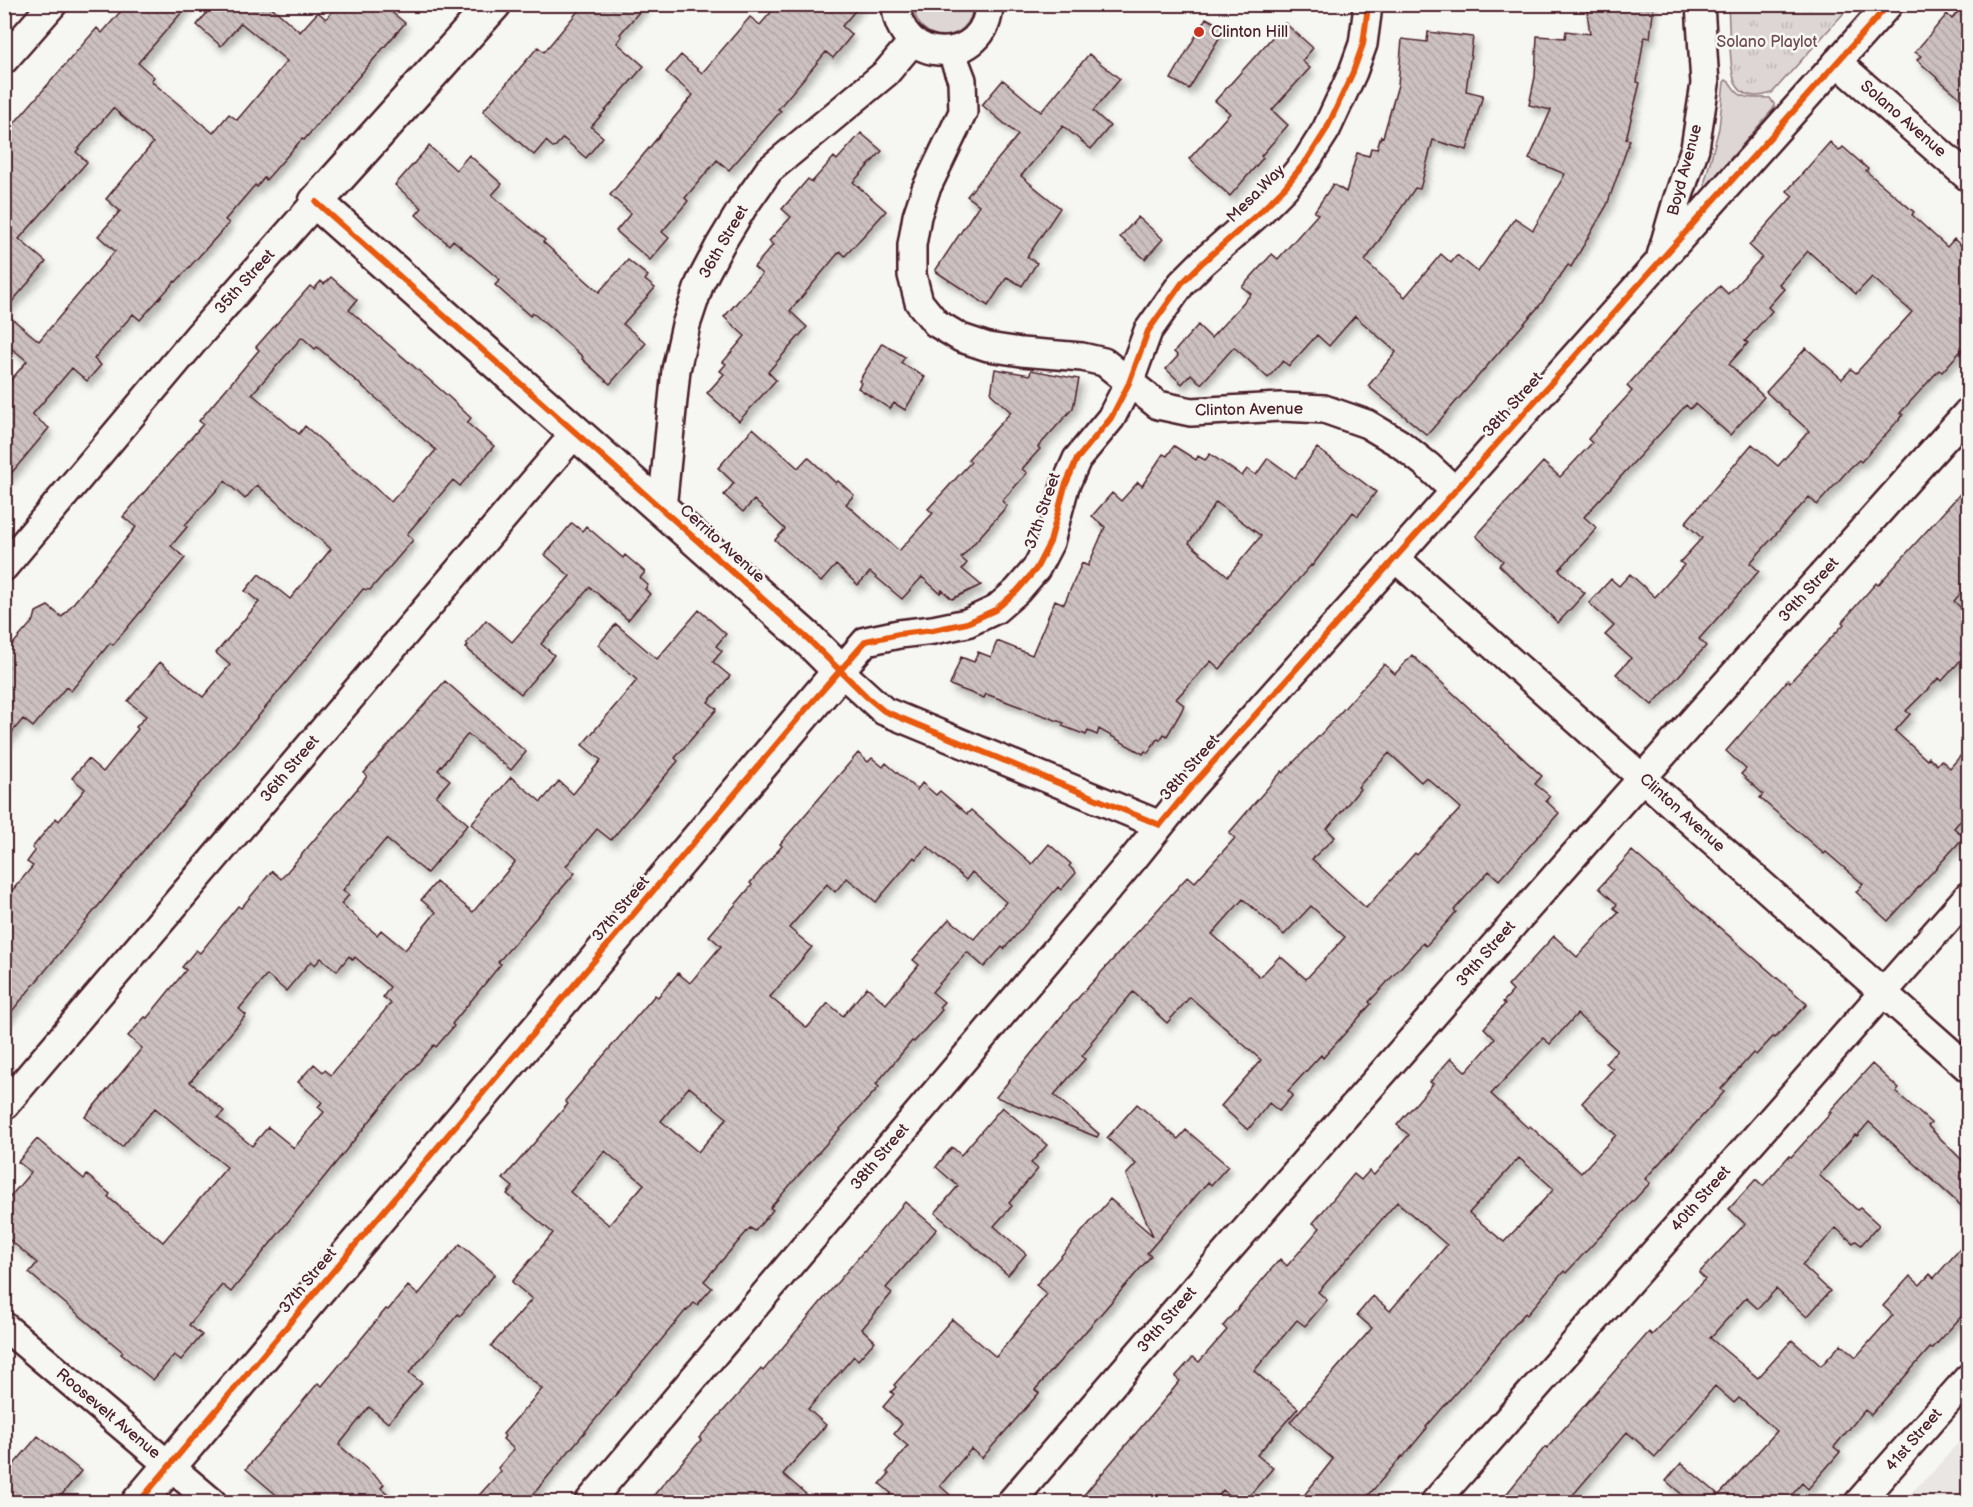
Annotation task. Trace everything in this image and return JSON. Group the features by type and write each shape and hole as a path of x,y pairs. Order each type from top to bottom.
{"street":[{"path":"4,60 53,4"},
{"name":"35th Street","path":"4,567 198,336 494,4"},
{"path":"896,4 900,25 913,42 931,51 951,51 967,45 979,34 986,21 989,4"},
{"name":"Mesa Way","path":"1129,383 1148,331 1182,283 1261,212 1307,160 1326,129 1353,72 1363,44 1366,4"},
{"name":"Boyd Avenue","path":"1659,263 1695,148 1705,84 1700,4"},
{"name":"38th Street","path":"589,1503 1191,788 1889,4"},
{"name":"36th Street","path":"662,509 676,370 686,326 700,283 720,244 769,170 886,73 913,42"},
{"name":"Clinton Avenue","path":"951,51 962,80 963,112 927,189 917,216 912,245 912,275 919,302 936,323 961,338 988,347 1082,357 1104,362 1158,405 1191,412 1281,408 1324,409 1367,424 1399,443 1455,491"},
{"name":"Solano Avenue","path":"1838,62 1968,177"},
{"name":"Cerrito Avenue","path":"316,202 808,639 884,711 1160,825"},
{"name":"37th Street","path":"139,1503 866,641 967,623 995,610 1017,591 1036,569 1050,542 1065,486 1077,459 1111,418 1129,383"},
{"name":"39th Street","path":"1011,1503 1195,1288 1641,777 1968,412"},
{"name":"36th Street","path":"4,1106 576,432"},
{"name":"Clinton Avenue","path":"1395,558 1968,1068"},
{"name":"40th Street","path":"1435,1503 1968,896"},
{"name":"Roosevelt Avenue","path":"4,1326 212,1503"},
{"name":"41st Street","path":"1859,1503 1968,1378"}],"shaded area":[{"path":"1968,1431 1968,1502 1901,1502 1935,1470"}],"green space":[{"name":"Solano Playlot","path":"1728,4 1851,5 1772,93 1759,96 1742,92 1734,77"},
{"path":"914,5 973,5 970,19 963,28 953,34 943,36 932,34 923,28 916,18"},
{"path":"1726,80 1743,96 1770,98 1774,108 1707,186 1705,181 1719,128"}],"building":[{"path":"127,4 189,4 138,63 154,77 151,81 213,133 229,114 237,120 287,61 241,23 221,46 197,25 214,4 268,4 300,32 318,12 326,19 339,4 382,4 405,23 304,140 302,139 266,180 264,178 257,187 255,185 225,220 229,223 176,282 140,320 133,314 94,359 101,365 87,381 72,368 32,415 49,428 4,482 4,388 27,361 4,342 4,312 39,341 115,251 98,236 120,211 106,199 153,143 113,108 76,152 87,162 19,239 46,262 4,311 4,135 97,28 102,33"},
{"path":"584,4 646,4 620,34 622,36 617,43 644,66 591,127 603,137 586,158 563,138 554,148 546,141 534,155 483,111 538,47 544,52"},
{"path":"778,4 861,4 842,26 852,35 833,58 826,52 778,109 781,111 729,170 717,160 685,198 688,201 662,232 669,238 650,260 616,231 631,213 610,195 693,95 666,72 681,55 702,73 750,17 760,25"},
{"path":"1586,4 1654,4 1650,38 1644,37 1637,82 1640,83 1626,139 1630,140 1607,205 1571,267 1568,265 1540,305 1427,435 1368,386 1396,352 1355,316 1329,346 1317,335 1289,366 1283,361 1268,378 1234,347 1201,384 1191,374 1182,384 1166,369 1178,356 1174,352 1198,325 1211,338 1251,294 1242,287 1272,254 1278,259 1318,214 1314,212 1333,184 1346,192 1357,153 1369,156 1371,148 1377,149 1381,136 1383,137 1398,85 1402,39 1427,42 1428,32 1473,37 1466,91 1483,95 1467,150 1433,140 1420,189 1415,188 1365,261 1405,297 1441,254 1451,263 1457,255 1478,272 1515,218 1533,230 1565,174 1529,159 1551,110 1529,105 1535,77 1537,36 1565,38 1566,31 1590,34"},
{"path":"1963,4 1968,4 1968,105 1917,60 1921,56 1915,52 1947,14 1952,19"},
{"path":"1206,18 1225,28 1189,89 1171,79"},
{"path":"1285,23 1313,48 1302,61 1310,68 1272,110 1288,125 1230,196 1189,159 1230,113 1215,101"},
{"path":"1089,54 1120,79 1093,111 1110,126 1091,149 1063,126 1021,176 1060,208 1027,257 1037,263 1022,286 1007,277 988,306 935,271 979,205 967,196 1018,135 982,105 1003,80 1041,112"},
{"path":"861,133 882,151 853,182 886,211 845,256 840,251 790,311 807,327 768,372 776,380 739,421 707,393 724,374 720,371 726,364 723,362 745,336 724,317 762,274 754,267 773,245 769,241 791,217 782,209 808,179 812,182 834,157 837,160"},
{"path":"1830,142 1839,151 1843,147 1868,169 1866,171 1914,212 1912,215 1947,247 1954,239 1968,252 1968,343 1942,372 1939,370 1900,413 1903,415 1861,462 1859,460 1850,468 1817,505 1809,497 1750,563 1759,571 1699,639 1706,646 1652,705 1616,674 1631,658 1605,635 1614,626 1589,603 1611,579 1619,586 1630,574 1655,597 1684,565 1680,562 1702,538 1685,523 1752,444 1778,466 1809,431 1766,392 1806,348 1842,379 1851,369 1856,373 1912,312 1872,277 1856,294 1808,251 1779,284 1784,289 1768,307 1772,311 1745,341 1748,343 1729,364 1764,397 1730,435 1695,404 1690,409 1686,405 1584,517 1597,528 1559,570 1585,593 1558,623 1499,565 1503,561 1476,536 1543,462 1560,477 1592,443 1588,439 1632,391 1627,386 1686,320 1720,286 1728,294 1762,257 1749,245 1793,196 1787,191"},
{"path":"429,146 456,170 469,155 502,184 492,195 545,240 543,242 599,292 628,260 648,276 645,280 655,288 623,324 646,343 610,384 533,313 530,316 495,285 500,280 453,240 449,245 416,215 422,208 395,185"},
{"path":"1138,217 1163,239 1145,259 1120,237"},
{"path":"331,277 357,300 349,310 450,398 471,418 467,423 494,446 460,486 453,480 407,534 413,540 370,590 363,589 4,1021 4,900 33,866 27,862 35,851 32,848 56,818 59,821 85,789 72,778 88,759 103,772 138,729 136,727 146,716 128,701 160,662 203,697 230,665 216,653 259,602 245,591 259,574 290,599 331,549 257,485 245,499 225,481 185,525 187,527 171,546 185,558 113,645 110,643 71,691 66,687 33,727 23,719 4,742 4,654 34,620 36,612 48,606 62,617 136,527 123,517 203,424 199,421 259,350 256,347 310,286 314,289 321,281 324,284","holes":["302,337 315,349 317,347 436,450 391,502 305,426 299,434 252,394"]},
{"path":"882,343 905,357 901,363 925,377 905,410 894,403 890,409 858,388 861,383 859,381"},
{"path":"995,369 1030,375 1031,370 1079,379 1073,408 1038,447 1040,449 1022,469 1027,473 1002,501 1007,506 961,558 967,563 962,569 981,585 952,599 942,590 940,593 922,577 902,599 870,572 858,585 836,565 821,582 775,540 785,529 754,500 743,512 724,495 734,483 718,468 753,428 798,468 808,457 836,483 838,481 854,495 846,504 899,551 933,513 928,509 971,462 968,459 1011,412 991,394"},
{"path":"1174,446 1196,460 1198,456 1205,460 1210,454 1242,476 1247,469 1256,475 1268,458 1295,478 1317,448 1376,492 1358,516 1353,512 1312,566 1220,669 1211,661 1176,699 1184,705 1181,712 1167,736 1164,734 1160,740 1157,739 1148,753 1145,751 1143,754 1099,729 1097,735 1088,731 1086,735 1062,726 1064,723 986,694 984,698 950,685 961,657 974,662 978,652 991,657 997,641 1032,655 1055,600 1064,604 1082,563 1088,566 1105,527 1092,516 1112,493 1121,501 1138,482 1142,486 1163,454 1167,456","holes":["1216,502 1261,536 1228,576 1189,543"]},
{"path":"1968,485 1968,585 1954,601 1968,615 1968,652 1942,681 1939,678 1906,711 1910,714 1895,731 1927,760 1929,757 1937,765 1941,760 1950,768 1968,747 1968,812 1954,828 1964,837 1888,921 1856,892 1863,884 1826,852 1824,854 1760,798 1763,794 1741,774 1746,769 1726,751 1788,680 1790,682 1844,624 1842,622 1876,583 1878,585"},
{"path":"572,523 582,531 586,526 623,558 625,555 645,572 640,578 648,585 645,589 650,594 628,620 590,587 541,644 554,655 521,694 466,648 468,645 466,644 486,620 512,642 570,576 545,555"},
{"path":"699,610 726,634 716,646 722,651 713,662 730,676 708,702 717,709 675,758 678,761 611,840 597,829 566,866 575,873 498,962 501,964 452,1024 454,1026 436,1047 434,1045 394,1091 231,1292 222,1285 189,1325 202,1335 181,1360 174,1355 153,1380 29,1273 37,1263 4,1235 4,1204 31,1172 18,1162 37,1139 84,1179 87,1175 110,1194 108,1197 163,1242 227,1167 155,1108 122,1147 85,1117 142,1048 128,1036 145,1017 147,1018 186,970 182,967 196,950 200,953 238,906 241,908 272,871 281,879 363,782 367,776 364,773 445,681 526,752 511,770 468,734 438,770 450,780 436,796 468,824 427,873 386,839 343,890 349,895 341,904 377,935 381,930 405,950 436,912 421,900 436,882 473,912 515,862 471,824 511,777 541,802 559,781 573,794 601,760 582,745 637,680 598,645 616,624 657,659","holes":["349,956 353,960 355,957 390,987 383,997 391,1003 331,1075 325,1070 323,1072 314,1064 298,1082 322,1102 318,1107 324,1112 294,1148 268,1127 252,1146 218,1118 224,1111 190,1082 246,1015 239,1009 267,975 286,991 311,961 315,965 321,958 337,971"]},
{"path":"1412,655 1542,776 1535,784 1550,796 1546,801 1559,813 1499,880 1489,871 1426,946 1423,943 1369,1002 1371,1004 1323,1058 1321,1055 1288,1091 1293,1095 1279,1111 1269,1103 1248,1130 1221,1106 1261,1060 1190,997 1167,1023 1133,992 1091,1042 1092,1044 1082,1056 1085,1059 1054,1095 1099,1134 1097,1137 996,1097 1061,1017 1188,876 1195,882 1235,838 1229,833 1282,771 1283,773 1322,733 1384,664 1395,674","holes":["1389,753 1421,782 1426,777 1461,808 1417,855 1415,853 1366,908 1312,859 1335,837 1327,829 1360,789 1358,787","1243,899 1284,935 1311,906 1345,937 1306,979 1280,956 1260,977 1212,934"]},
{"path":"858,753 868,762 872,758 883,767 886,763 917,790 922,783 936,795 940,791 967,814 971,810 1032,864 1049,844 1071,864 1069,866 1076,873 1061,890 1058,887 1004,949 1002,947 984,967 967,952 932,992 944,1002 939,1007 942,1010 876,1084 879,1087 770,1208 773,1210 755,1231 750,1228 704,1281 712,1288 697,1305 694,1303 686,1310 526,1503 472,1503 501,1471 498,1468 514,1449 503,1439 505,1436 503,1434 542,1389 491,1346 532,1299 512,1282 553,1233 507,1194 513,1187 503,1179 568,1104 565,1101 655,995 658,997 678,973 690,983 721,946 709,936 752,885 750,883 782,846 780,844","holes":["927,846 966,880 972,872 1006,902 974,939 949,919 913,960 919,965 886,1004 867,987 843,1016 828,1003 807,1028 770,997 812,947 789,928 827,884 835,892 847,878 876,902 914,857 916,859","689,1087 727,1118 698,1152 661,1121","605,1151 644,1184 609,1225 570,1192"]},
{"path":"1632,851 1807,1004 1775,1038 1773,1037 1756,1055 1753,1053 1721,1089 1724,1092 1645,1179 1650,1183 1566,1273 1564,1271 1527,1315 1525,1313 1362,1503 1298,1503 1333,1459 1290,1422 1372,1328 1357,1315 1373,1296 1390,1311 1447,1245 1397,1202 1318,1292 1327,1300 1305,1326 1297,1320 1254,1371 1298,1408 1257,1455 1273,1468 1243,1503 1238,1503 1223,1490 1213,1503 1077,1503 1180,1381 1175,1377 1193,1357 1199,1362 1227,1330 1223,1326 1280,1259 1287,1266 1320,1228 1313,1223 1354,1174 1361,1180 1369,1171 1374,1175 1409,1135 1397,1125 1433,1084 1430,1082 1451,1058 1466,1072 1495,1039 1484,1028 1513,991 1508,986 1554,936 1577,957 1619,912 1614,908 1617,904 1599,888","holes":["1577,1014 1617,1050 1606,1063 1613,1069 1582,1103 1616,1135 1581,1173 1491,1094 1543,1038 1550,1044","1519,1158 1554,1189 1504,1242 1469,1213"]},
{"path":"1872,1064 1899,1089 1896,1092 1931,1123 1928,1126 1968,1166 1968,1212 1869,1122 1819,1175 1857,1210 1860,1208 1879,1225 1861,1245 1856,1241 1853,1243 1836,1228 1802,1265 1830,1291 1807,1317 1776,1289 1758,1309 1746,1298 1710,1338 1758,1378 1792,1340 1821,1366 1841,1344 1856,1357 1893,1315 1883,1306 1910,1276 1920,1285 1930,1274 1934,1278 1968,1240 1968,1309 1871,1415 1865,1410 1834,1447 1840,1452 1808,1489 1802,1483 1785,1503 1692,1503 1666,1481 1681,1463 1719,1495 1777,1431 1739,1398 1734,1403 1715,1386 1655,1457 1627,1432 1566,1503 1499,1503 1545,1447 1547,1448 1649,1332 1652,1335 1705,1279 1699,1273 1745,1224 1729,1209 1756,1179 1763,1186 1831,1113 1829,1112"},
{"path":"1137,1104 1178,1139 1186,1130 1228,1166 1211,1185 1208,1182 1147,1253 1151,1256 1035,1390 1039,1393 982,1458 971,1449 940,1486 959,1503 883,1503 891,1493 880,1484 908,1446 894,1434 902,1424 883,1407 894,1394 891,1392 896,1387 894,1385 952,1319 996,1357 1047,1294 1036,1285 1110,1199 1153,1236 1126,1175 1136,1164 1107,1138"},
{"path":"1002,1107 1047,1145 1031,1163 1038,1169 1009,1203 1012,1206 994,1226 1026,1254 1008,1275 935,1213 958,1186 936,1167 952,1147 961,1155"},
{"path":"905,1202 937,1229 886,1288 892,1293 862,1329 875,1341 858,1360 854,1356 808,1409 826,1425 783,1474 816,1503 647,1503 701,1440 699,1438 761,1369 763,1371"},
{"path":"460,1244 495,1274 409,1373 422,1383 388,1423 369,1407 339,1445 384,1484 381,1488 399,1503 286,1503 246,1469 318,1383 322,1386 386,1309 388,1310 408,1286 418,1295"},
{"path":"38,1436 81,1471 55,1503 4,1503 4,1476"}],"cycle path":[{"path":"139,1502 807,708 866,641 967,623 995,610 1017,591 1036,569 1050,542 1065,486 1077,459 1111,418 1129,383 1148,331 1182,283 1285,187 1307,160 1326,130 1353,72 1363,44 1366,4"},
{"path":"316,202 808,639 884,711 1160,825 1191,787 1889,4"}],"place":[{"name":"Clinton Hill","path":"1199,32"}]}
